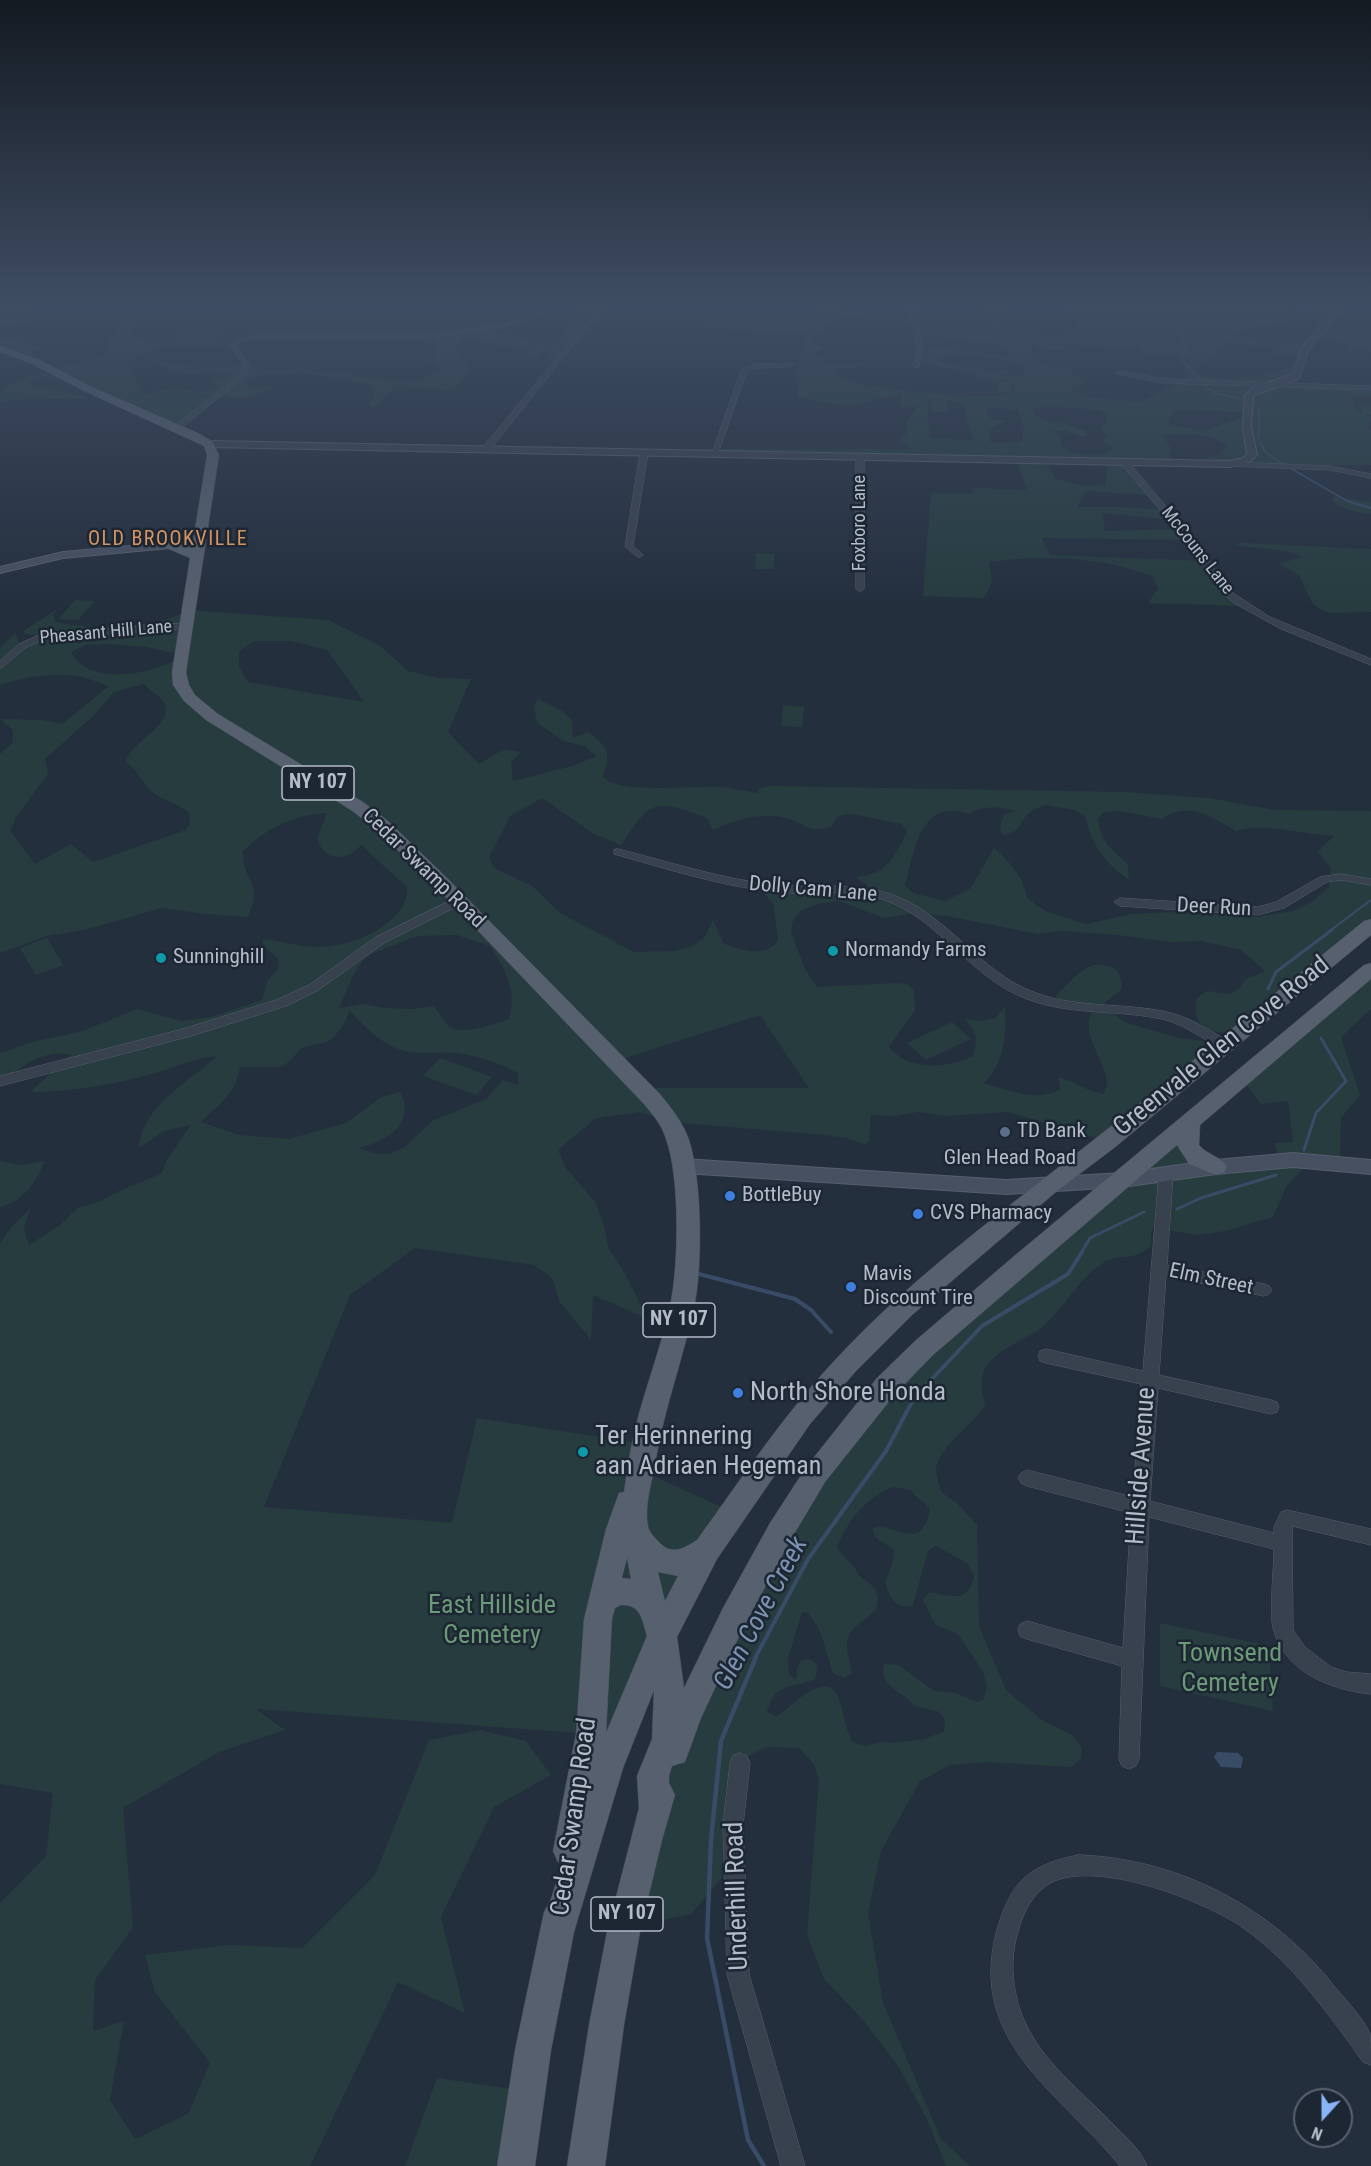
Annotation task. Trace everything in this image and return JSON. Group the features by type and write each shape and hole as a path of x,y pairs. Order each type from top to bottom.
{"main road":[{"path":"127,406 209,444"},
{"name":"Cedar Swamp Road","path":"209,444 213,455 179,672 181,685 189,698 212,717 357,806 382,825 652,1099 670,1122 678,1140 684,1166 687,1216 686,1284 682,1307 639,1470 620,1528 603,1600 593,1675 591,1734 570,1845 560,1925 532,2050 516,2166"},
{"path":"0,570 63,555 166,545 186,550 197,549"},
{"name":"Greenvale Glen Cove Road","path":"560,1925 607,1768 662,1636 707,1550 780,1443 847,1364 903,1308 1049,1185 1106,1142 1371,925"},
{"name":"Greenvale Glen Cove Road","path":"655,1807 688,1713 728,1629 780,1532 816,1474 886,1386 924,1348 1021,1264 1371,969"},
{"path":"1190,1121 1188,1147 1197,1158 1216,1167"},
{"name":"Glen Head Road","path":"684,1166 960,1186 1049,1185 1122,1180 1216,1167 1293,1160 1371,1167"},
{"name":"Cedar Swamp Road","path":"639,1470 634,1528 651,1602 662,1636"},
{"path":"634,1528 648,1551 666,1562 685,1564 707,1550"},
{"path":"603,1600 613,1592 627,1590 637,1592 651,1602"},
{"name":"NY 107","path":"586,2166 606,2022 625,1924 655,1807 652,1776 667,1739 670,1694 662,1636"}],"street":[{"path":"177,428 205,406"},
{"path":"486,449 521,406"},
{"path":"714,454 731,406"},
{"path":"1230,464 1246,460 1252,455 1253,450 1247,427 1248,406"},
{"path":"209,444 1230,464 1330,468 1371,476"},
{"path":"639,555 629,547 644,452"},
{"name":"Foxboro Lane","path":"860,457 860,589"},
{"path":"1246,460 1259,465"},
{"name":"McCouns Lane","path":"1124,462 1169,513 1196,547 1219,583 1235,600 1270,620 1371,662"},
{"path":"1131,471 1135,467 1154,462"},
{"name":"Pheasant Hill Lane","path":"0,666 22,646 43,636 185,626"},
{"name":"Dolly Cam Lane","path":"618,852 747,885 781,889 844,888 884,895 920,912 994,976 1021,992 1066,1004 1170,1017 1224,1044"},
{"name":"Deer Run","path":"1120,902 1258,911 1280,905 1324,879 1341,877 1371,882"},
{"path":"0,1081 186,1033 281,1003 313,988 380,940 458,901"},
{"name":"Hillside Avenue","path":"1129,1759 1131,1659 1139,1507 1166,1174"},
{"name":"Elm Street","path":"1159,1269 1264,1290"},
{"path":"1046,1356 1148,1381 1271,1407"},
{"path":"1028,1478 1282,1543"},
{"path":"1371,1537 1287,1518 1284,1522 1282,1543 1282,1627 1285,1637 1298,1652 1330,1676 1344,1682 1371,1684"},
{"path":"1027,1630 1131,1659"},
{"name":"Underhill Road","path":"740,1763 733,1825 738,1974 793,2166"},
{"path":"1135,2166 1117,2141 1044,2071 1028,2051 1005,2002 1000,1962 1008,1921 1020,1897 1036,1881 1052,1871 1089,1863 1132,1871 1164,1880 1226,1905 1262,1928 1308,1970 1371,2054"}],"green space":[{"path":"130,406 205,406 177,427"},
{"path":"916,406 928,406 929,437 973,441 964,406 1355,406 1357,411 1363,415 1360,406 1371,406 1371,415 1364,415 1371,418 1368,427 1371,432 1371,465 1259,465 1246,459 1230,464 1181,463 1214,456 1224,450 1227,445 1204,436 1161,435 1171,447 1169,463 1125,461 1152,495 1086,491 1077,507 1166,510 1174,520 1103,513 1105,531 1181,529 1190,540 1042,538 1050,555 1204,561 1244,606 1148,603 1158,589 1153,577 1135,570 1095,561 1052,558 991,562 989,566 991,583 984,598 923,596 931,493 973,494 972,488 1027,490 1016,460 646,452 688,449 912,449 900,443 901,437 908,432 906,422","holes":["1045,407 1096,409 1106,413 1108,421 1101,429 1108,437 1101,439 1114,450 1098,455 1069,452 1061,444 1060,436 1052,431 1065,431 1083,437 1088,435 1074,426 1041,419 1032,409","985,408 1018,409 1024,429 1022,442 991,443 988,435 992,428 1006,421 991,419","1185,409 1246,413 1247,416 1203,431 1168,425 1173,411","1043,461 1108,461 1105,485 1084,486 1056,479"]},
{"path":"932,406 947,406 947,412 932,412"},
{"path":"1335,496 1371,502 1371,514 1340,506 1331,499"},
{"path":"1243,543 1371,549 1371,612 1330,613 1322,610 1313,604 1299,575 1278,564 1302,557 1291,552 1235,545"},
{"path":"756,553 774,554 774,569 755,569"},
{"path":"75,600 95,601 78,620 58,619"},
{"name":"East Hillside Cemetery","path":"56,610 53,615 55,621 103,627 161,621 187,610 328,620 379,645 408,671 438,678 471,679 448,732 479,764 504,749 521,752 511,763 513,781 572,766 597,756 584,746 564,741 537,723 534,706 538,699 562,711 572,720 573,738 588,732 600,742 607,756 603,776 610,782 623,785 657,788 720,787 757,793 761,788 772,786 1123,792 1209,798 1275,810 1371,811 1371,922 1234,1032 1209,1030 1199,1021 1196,1007 1197,998 1207,991 1229,994 1239,989 1246,979 1265,971 1241,950 1201,941 1171,942 1061,931 1038,934 947,916 914,913 884,918 839,901 821,903 802,910 793,920 791,932 805,969 817,987 895,983 907,984 914,990 915,1010 889,1047 906,1060 917,1064 940,1065 973,1056 976,1045 975,1036 965,1019 978,1021 996,1018 1005,1006 1003,1048 996,1067 984,1083 1003,1089 1022,1094 1042,1095 1060,1089 1058,1077 1104,1094 1107,1080 1088,1025 1095,1009 1061,1001 1055,996 1079,973 1093,965 1109,966 1118,972 1122,989 1101,1006 1127,1023 1179,1038 1213,1042 1211,1050 1103,1140 1008,1112 947,1116 918,1112 895,1116 871,1115 869,1141 865,1145 848,1138 815,1134 670,1122 640,1112 596,1118 558,1150 565,1167 595,1202 604,1225 608,1247 623,1270 648,1319 593,1295 591,1340 559,1301 553,1279 534,1265 415,1248 350,1295 264,1507 452,1523 477,1418 645,1444 640,1470 733,1512 605,1769 591,1734 256,1709 285,1730 219,1752 123,1808 133,1927 95,1980 93,2031 124,2021 110,2100 135,2139 188,2114 210,2063 155,1992 145,1955 229,1945 302,1948 375,1875 429,1740 480,1730 526,1741 551,1775 494,1807 441,1917 465,2013 398,1982 310,2166 0,2166 0,1903 46,1856 53,1793 0,1784 0,1244 12,1226 30,1209 24,1229 29,1245 60,1225 78,1208 98,1202 161,1174 168,1158 191,1125 164,1131 139,1148 148,1120 157,1107 181,1085 218,1056 195,1060 112,1084 63,1091 30,1092 71,1055 52,1054 42,1057 0,1081 0,1053 32,1042 83,1031 137,1009 182,1021 211,1017 262,1000 268,980 278,969 279,960 264,946 262,939 316,947 351,942 372,933 395,916 405,901 407,887 361,845 343,857 336,857 325,852 317,839 327,813 316,814 281,824 260,836 243,852 246,870 254,888 253,905 248,917 162,908 84,930 47,936 0,953 0,754 13,742 13,730 0,719 42,720 62,724 108,687 83,678 55,675 26,678 0,685 0,648 15,633 20,645 39,635 24,634 23,631","holes":["254,641 291,641 327,650 364,702 248,682 239,667 239,651","109,644 147,647 177,654 180,657 154,669 138,673 106,674 80,663 71,652 85,645","144,684 160,698 166,711 164,718 135,747 126,762 151,791 189,813 190,822 186,830 93,862 71,844 35,864 10,831 16,817 48,774 45,759 92,717 114,692","542,798 594,834 621,845 640,818 656,807 665,806 707,818 713,830 738,820 763,816 782,817 810,828 822,829 831,827 838,816 852,814 902,824 907,832 888,863 875,873 856,877 867,885 875,897 839,892 763,893 773,903 778,940 773,946 760,951 744,950 723,943 713,920 704,938 692,946 676,951 634,952 560,913 532,886 494,868 489,857 510,816","1045,805 1075,810 1086,817 1091,836 1101,853 1129,880 1128,864 1112,849 1101,833 1098,819 1104,812 1120,811 1162,819 1172,813 1191,811 1209,816 1236,831 1273,828 1334,836 1318,851 1331,869 1329,887 1313,901 1293,911 1256,917 1177,912 1132,914 1086,924 1045,911 1028,899 1016,871 994,848 971,888 945,901 913,893 905,885 916,843 929,820 939,814 952,811 969,814 981,809 992,808 1016,811 1005,814 1001,821 1000,830 1004,836 1017,830 1025,817","457,935 490,946 508,980 512,998 509,1019 466,1030 450,1027 434,1006 414,1009 385,1008 363,1004 339,1008 353,976 363,960 371,954 417,936","350,1011 373,1034 393,1047 415,1053 456,1053 488,1060 518,1073 518,1085 503,1080 486,1099 432,1121 405,1147 389,1154 376,1154 359,1148 388,1136 402,1122 405,1113 400,1092 381,1097 346,1123 289,1139 239,1135 201,1122 230,1092 238,1077 240,1067 280,1067 289,1062 301,1048 333,1038","760,1015 809,1088 641,1088 616,1061"]},
{"path":"783,705 804,707 802,727 781,726"},
{"path":"47,938 63,965 36,975 20,948"},
{"path":"1371,969 1371,1009 1341,1037 1360,1095 1341,1118 1340,1163 1311,1160 1286,1187 1273,1217 1225,1231 1199,1235 1164,1230 1156,1221 1151,1233 1151,1246 1140,1254 1115,1258 1100,1265 1083,1280 1044,1326 1002,1351 990,1361 982,1377 985,1405 943,1452 936,1469 941,1492 958,1504 977,1525 979,1626 1006,1690 1043,1721 1072,1735 1082,1748 1081,1759 1071,1767 986,1762 950,1765 920,1781 881,1851 868,1913 883,2003 941,2139 970,2166 946,2166 927,2119 898,2066 863,2020 824,1979 807,1935 819,1779 813,1763 799,1748 767,1747 742,1759 726,1791 721,1879 691,1914 654,1922 622,1918 680,1734 733,1618 886,1386 1189,1121 1205,1163 1281,1161 1274,1143 1293,1142 1288,1101 1261,1104 1241,1078","holes":["893,1487 911,1490 930,1510 926,1523 920,1531 913,1534 881,1527 873,1528 877,1539 894,1550 885,1584 898,1605 913,1605 928,1551 936,1546 967,1563 974,1575 968,1590 958,1596 929,1592 923,1600 936,1625 958,1634 983,1672 987,1687 984,1699 977,1702 956,1693 934,1691 899,1665 884,1664 883,1672 888,1684 915,1706 940,1712 945,1721 944,1731 925,1739 895,1743 881,1742 866,1746 853,1742 846,1727 840,1702 835,1691 828,1687 819,1687 809,1692 776,1717 767,1711 775,1694 780,1690 815,1679 818,1665 810,1659 801,1660 796,1680 789,1674 788,1658 802,1612 808,1613 822,1636 834,1674 845,1678 852,1673 847,1649 849,1637 858,1624 871,1615 878,1603 874,1588 859,1575 837,1546 847,1527 867,1503 883,1491"]},
{"path":"952,1022 971,1039 926,1060 907,1043"},
{"path":"440,1058 492,1077 476,1095 423,1076"},
{"path":"0,1161 21,1165 44,1161 38,1176 28,1190 15,1201 0,1207"},
{"name":"Townsend Cemetery","path":"1160,1623 1269,1646 1273,1711 1160,1686"},
{"path":"437,2078 512,2089 496,2166 405,2166"}],"water":[{"path":"1217,1752 1238,1753 1243,1758 1241,1768 1221,1767 1214,1757"}],"waterway":[{"name":"Glen Cove Creek","path":"1259,410 1259,437"},
{"name":"Glen Cove Creek","path":"1260,442 1265,452 1283,464"},
{"name":"Glen Cove Creek","path":"1292,469 1347,501 1371,508"},
{"name":"Glen Cove Creek","path":"1331,930 1371,900"},
{"name":"Glen Cove Creek","path":"1268,989 1276,972 1333,929"},
{"name":"Glen Cove Creek","path":"1304,1150 1316,1113 1346,1081 1321,1038"},
{"name":"Glen Cove Creek","path":"1177,1209 1201,1198 1276,1175"},
{"name":"Glen Cove Creek","path":"1081,1253 1090,1238 1144,1212"},
{"name":"Glen Cove Creek","path":"755,1658 808,1559 886,1451 914,1398 982,1326 1068,1274 1082,1252"},
{"path":"699,1274 795,1299 811,1310 831,1332"},
{"name":"Glen Cove Creek","path":"756,1657 721,1741 711,1840 707,1938 748,2140 764,2166"}],"place":[{"name":"Normandy Farms","path":"833,951"},
{"name":"Sunninghill","path":"161,958"},
{"name":"TD Bank","path":"1005,1132"},
{"name":"BottleBuy","path":"730,1196"},
{"name":"CVS Pharmacy","path":"918,1214"},
{"name":"Mavis Discount Tire","path":"851,1287"},
{"name":"North Shore Honda","path":"738,1393"},
{"name":"Ter Herinnering aan Adriaen Hegeman","path":"583,1452"}],"district":[{"name":"OLD BROOKVILLE","path":"168,540"}]}
